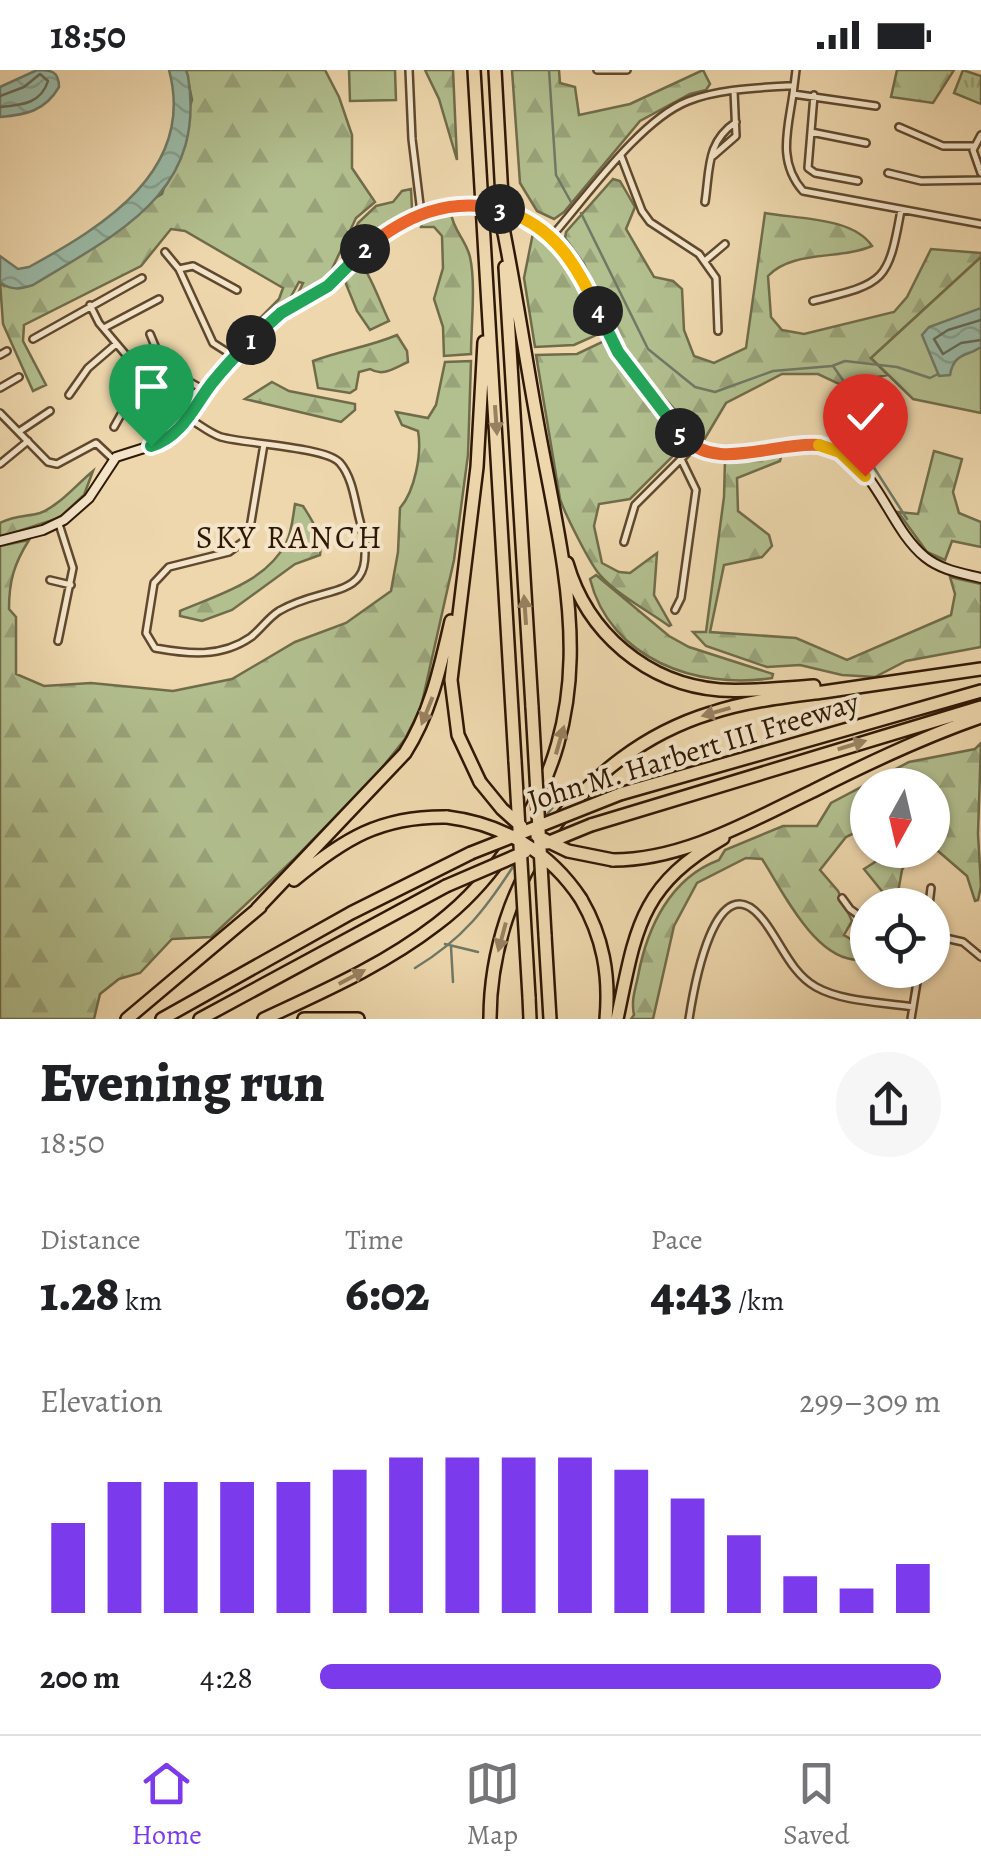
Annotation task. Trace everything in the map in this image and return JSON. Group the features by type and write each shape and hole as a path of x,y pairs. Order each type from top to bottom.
{"highway":[{"path":"474,70 530,1019"},
{"path":"495,70 550,1019"},
{"path":"264,1019 386,958 440,922 486,876 529,815 558,748 571,680 570,616 504,228"},
{"path":"487,288 477,467 451,696 458,735 480,782 502,810 531,833 568,851 613,860 674,854 932,734 981,717"},
{"path":"554,516 569,569 587,609 610,640 648,668 677,681 718,690 881,683"},
{"path":"257,909 387,773 418,732 435,690 462,583"},
{"path":"490,1019 498,954 527,868 552,826 600,776 655,737 711,712 769,699 981,669"},
{"name":"John M. Harbert III Freeway","path":"162,1019 351,913 471,853 620,794 981,690"},
{"name":"John M. Harbert III Freeway","path":"200,1019 446,886 592,825 981,706"},
{"path":"617,1019 634,938 646,908 689,858 765,814"},
{"path":"126,1019 335,847 360,833 400,820 447,817 485,824 527,844 559,870 582,899 603,949 608,977 606,1019"},
{"path":"304,1019 358,1019"}],"street":[{"path":"409,70 420,213"},
{"path":"597,70 627,70"},
{"path":"796,70 785,153 791,174 803,191 981,224"},
{"path":"552,236 656,120 701,96 793,90 876,106"},
{"path":"712,157 735,139 734,91"},
{"path":"814,96 808,168 858,181"},
{"path":"705,202 712,146 736,122"},
{"path":"900,127 942,146 974,146"},
{"path":"811,132 866,143"},
{"path":"888,172 922,180 981,176 974,146 981,135"},
{"path":"621,156 650,222 706,260 719,288 718,331"},
{"path":"0,541 59,524 88,498 113,460 123,453 160,444 188,418 235,357 281,313 328,286 372,244 420,213 472,204 500,209 552,236 575,262 618,352 692,448 734,454 815,444 840,452 865,476 923,556 953,571 981,578"},
{"path":"812,301 864,288 881,276 893,257 901,210"},
{"path":"706,260 725,244"},
{"path":"165,252 179,269 210,338 235,357"},
{"path":"179,269 193,266 237,290"},
{"path":"33,339 142,278"},
{"path":"103,328 159,300"},
{"path":"90,305 103,328 143,374 188,381 206,391"},
{"path":"150,334 160,358 158,378"},
{"path":"69,395 88,368 116,344"},
{"path":"114,427 143,374"},
{"path":"0,388 19,377"},
{"path":"20,431 50,411"},
{"path":"0,413 48,462 57,464 96,443 113,460"},
{"path":"188,418 215,434 323,454 339,462 348,478 365,541 364,570 351,584 280,611 250,638 224,650 191,654 155,648 146,633 154,583 169,566 229,552 244,541 250,528 264,444"},
{"path":"0,464 28,440"},
{"path":"624,542 635,505 692,448"},
{"path":"675,610 681,598 696,490 681,459"},
{"path":"58,642 71,585 72,559 59,524"},
{"path":"50,580 71,585"},
{"path":"842,898 850,909"},
{"path":"689,1019 694,982 713,924 737,906 750,908 762,918 798,973 814,986 833,994 913,1006"},
{"path":"950,939 963,942 981,956"},
{"path":"911,1019 916,988"}],"green space":[{"path":"186,70 325,70 352,135 352,168 375,202 356,218 332,269 319,286 295,300 303,283 299,282 288,302 254,331 250,328 279,299 283,288 185,231 171,229 141,266 24,325 23,341 46,385 33,391 3,324 0,282 4,286 162,194 192,100"},
{"path":"349,70 395,70 396,100 350,101"},
{"path":"425,70 453,70 457,160 439,99"},
{"path":"512,70 559,70 560,83 575,87 579,115 630,104 703,70 710,84 706,90 690,94 640,121 554,219 537,211 520,183"},
{"path":"897,70 954,70 933,103 891,97"},
{"path":"963,70 981,76 981,104 954,93"},
{"path":"613,179 620,181 635,207 626,229 654,277 673,281 682,289 684,330 694,356 714,363 746,348 765,213 838,224 852,229 872,246 790,262 768,276 771,317 782,330 804,334 894,312 907,297 931,249 981,253 981,257 871,358 888,375 839,384 818,374 782,374 726,403 704,440 693,434 626,355 584,264 565,238 566,232"},
{"path":"411,189 412,209 338,268 358,223 376,206 393,202 402,191"},
{"path":"451,213 472,268 471,354 444,356 443,327 434,299 443,268 442,236 434,227 421,227 422,219"},
{"path":"533,233 566,266 601,333 574,345 535,347 524,278"},
{"path":"981,257 981,413 913,399 871,358"},
{"path":"360,262 389,321 370,330 344,279"},
{"path":"397,335 407,351 408,362 384,372 359,372 356,389 350,393 318,388 313,361"},
{"path":"604,341 682,447 630,499 599,504 594,526 602,563 619,572 630,573 657,553 654,595 669,626 600,575 560,499 536,355 577,354"},
{"path":"471,361 468,455 454,560 421,707 405,739 377,774 293,860 211,937 172,939 140,973 119,979 100,994 94,1019 0,1019 0,546 29,540 16,565 10,590 9,609 16,617 16,674 44,686 91,683 173,691 232,679 295,642 346,623 391,591 400,508 413,482 419,450 418,431 402,425 396,412 428,418 436,405 445,362"},
{"path":"272,382 289,391 355,404 355,410 341,422 245,399"},
{"path":"934,451 962,459 953,492 959,513 981,522 981,547 952,541 945,560 927,552 898,512 918,514"},
{"path":"782,453 780,461 737,478 738,511 769,535 772,546 762,557 724,565 710,632 796,638 847,660 951,615 955,594 950,577 981,584 981,647 906,661 875,677 842,675 800,665 767,667 706,646 693,632 706,632 724,497 725,460"},
{"path":"93,471 84,495 59,518 0,537 0,523 47,510"},
{"path":"295,504 303,506 314,524 320,555 295,564 232,610 202,621 180,616 180,611 239,586 266,568 288,539"},
{"path":"596,575 669,636 689,647 773,674 772,678 715,679 660,663 616,630 600,607 590,579"},
{"path":"981,743 981,886 975,901 967,876 950,861 950,768 898,768 909,762 975,749"},
{"path":"850,793 850,835 820,870 838,891 850,917 844,935 850,939 850,959 818,941 762,859 746,858 697,883 674,926 653,1019 631,1019 648,940 674,892 702,868 719,860 725,850 783,826 817,826 831,803"},
{"path":"903,868 899,888 879,888 864,869"}],"water":[{"path":"37,70 56,75 59,87 54,95 34,110 0,117 0,87"},
{"path":"169,70 186,70 190,116 184,151 170,180 150,205 124,227 65,266 33,285 12,288 0,282 0,256 18,269 29,267 86,233 137,191 156,165 169,137 174,105"},
{"path":"981,308 981,347 958,359 950,375 939,376 922,335 929,327"}],"waterway":[{"path":"549,70 556,175 571,202"},
{"path":"581,213 648,349 695,387 715,392 773,371 832,366 845,361 897,367 930,378 938,374"},
{"path":"833,366 850,390 851,409"},
{"path":"847,424 847,441 873,466 907,519"},
{"path":"549,807 554,789"},
{"path":"544,818 563,795"},
{"path":"415,968 472,922 516,862"},
{"path":"445,944 478,952"},
{"path":"451,947 453,982"}],"district":[{"name":"SKY RANCH","path":"290,537"}],"route":[{"path":"151,446 160,444 182,426 226,366 263,328 328,286 372,244 420,213 472,204 524,217 560,245 575,262 618,352 692,448 734,454 815,444 840,452 865,476"}]}
